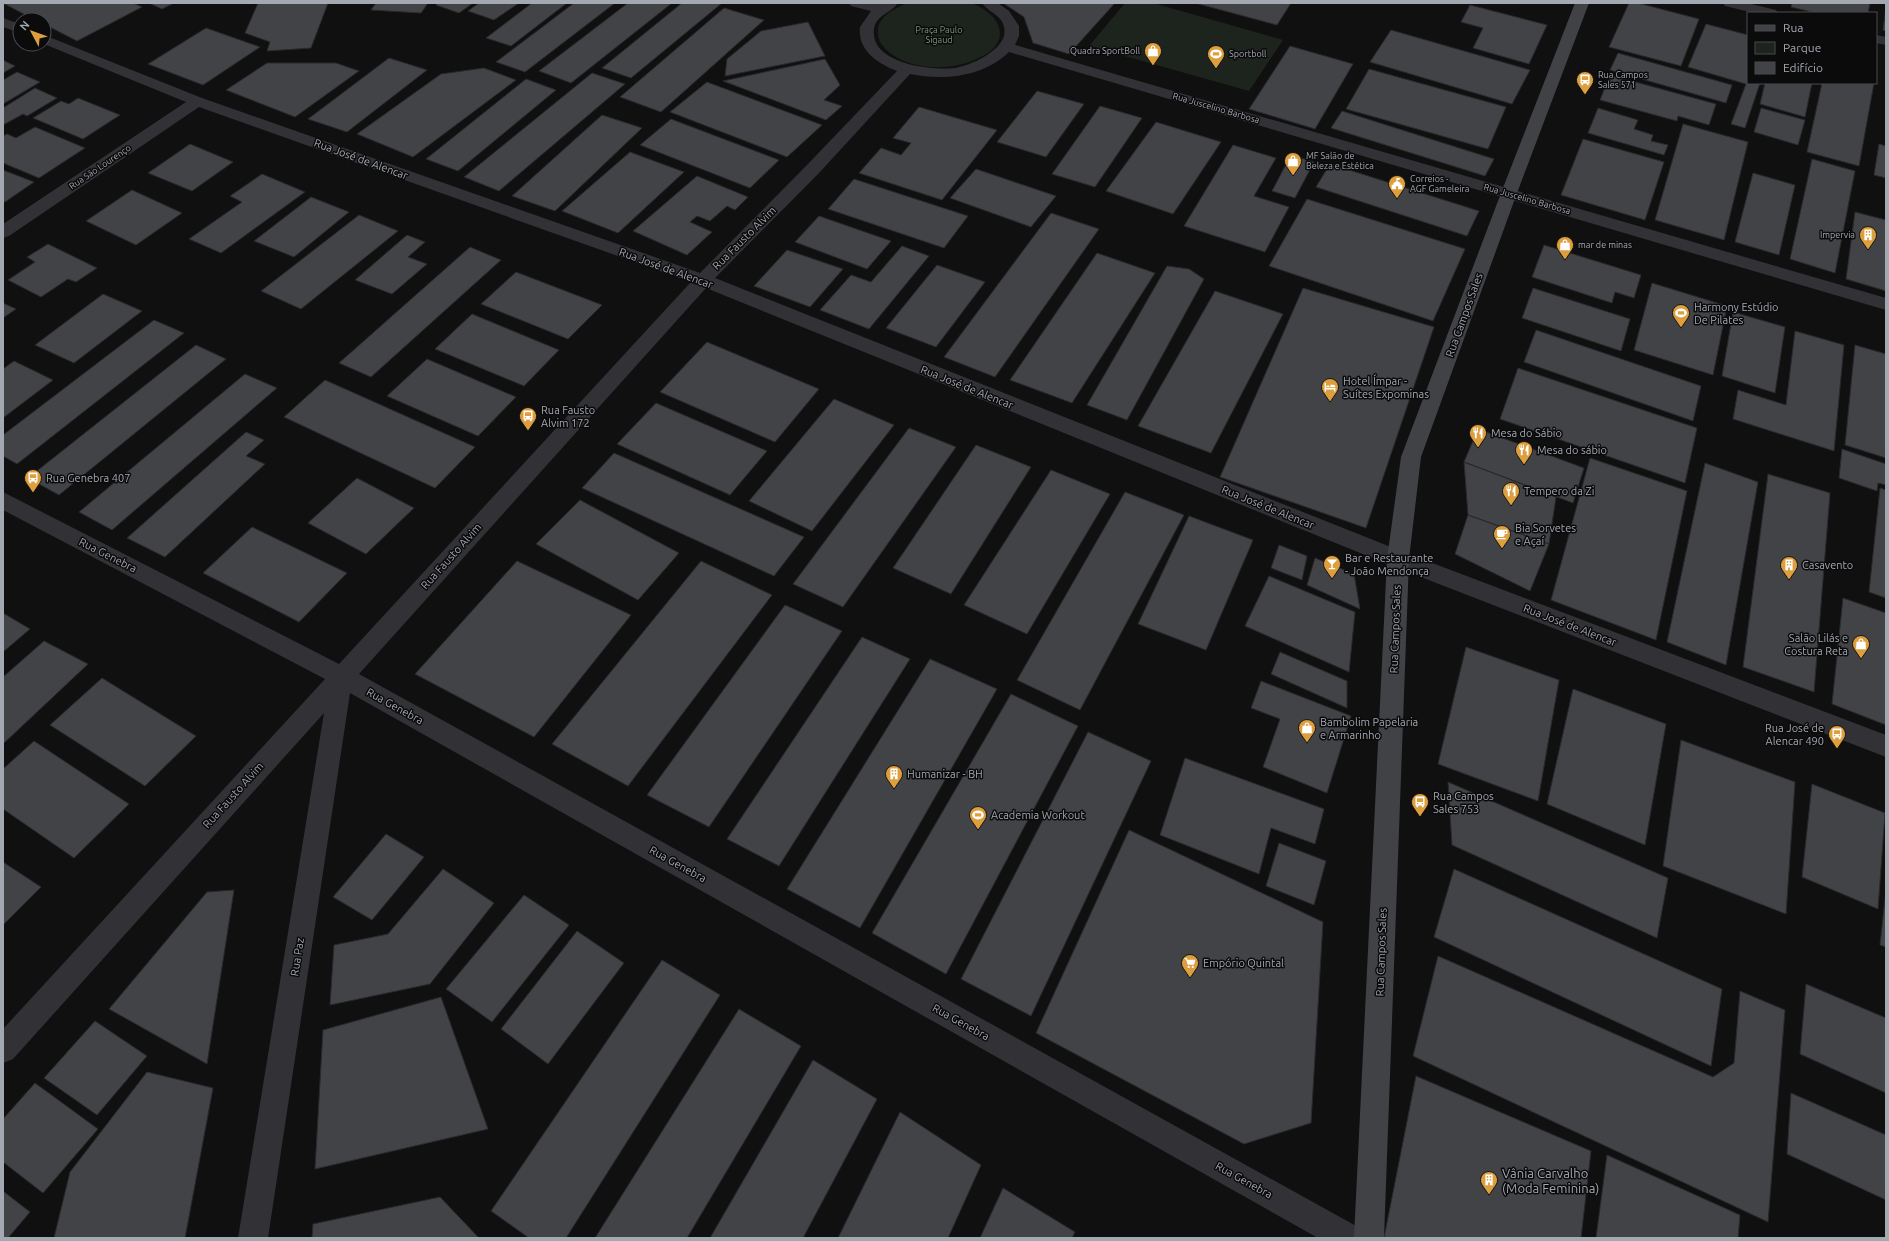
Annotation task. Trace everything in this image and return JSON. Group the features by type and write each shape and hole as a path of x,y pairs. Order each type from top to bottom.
{"street":[{"path":"856,3 885,6"},
{"path":"885,6 869,22 867,36 872,49 886,61 907,69 930,73 955,72 977,67 995,58 1007,47 1012,36 1012,26 1006,16 989,3"},
{"name":"Rua Campos Sales","path":"1369,1238 1398,559 1411,457 1509,193 1582,3"},
{"path":"1730,3 1767,12"},
{"name":"Rua José de Alencar","path":"52,41 197,101 702,280 1398,559 1886,746"},
{"name":"Rua Juscelino Barbosa","path":"1007,47 1886,304"},
{"name":"Rua Fausto Alvim","path":"3,1049 702,280 813,169 907,69"},
{"name":"Rua São Lourenço","path":"3,232 197,101"},
{"name":"Rua Genebra","path":"3,500 342,676 1347,1238"},
{"name":"Rua Paz","path":"253,1238 342,676"}],"green space":[{"name":"Praça Paulo Sigaud","path":"907,3 971,3 990,14 996,21 1000,36 997,44 990,51 979,58 959,65 948,67 926,67 905,62 884,47 879,38 878,28 883,18 887,14"},
{"name":"Sportboll","path":"1125,3 1153,3 1283,40 1249,91 1089,46"}],"building":[{"path":"3,3 133,3 142,7 77,41 52,28 52,12 20,12"},
{"path":"149,3 174,3 162,9"},
{"path":"258,3 328,3 311,48 267,51 270,42 245,33"},
{"path":"376,3 428,3 421,13 371,10"},
{"path":"438,3 473,3 459,13 436,5"},
{"path":"479,3 519,3 494,20 468,11"},
{"path":"532,3 567,3 511,46 486,38"},
{"path":"574,3 615,3 525,72 496,62"},
{"path":"628,3 672,3 571,83 539,71"},
{"path":"682,3 722,3 631,78 602,68"},
{"path":"1003,3 1115,3 1069,54 1033,43 1024,17"},
{"path":"1195,3 1291,3 1277,25"},
{"path":"1629,3 1638,3 1699,19 1681,66 1609,47"},
{"path":"1792,3 1870,3 1868,12 1812,12 1791,7"},
{"path":"1470,5 1547,25 1529,64 1473,48 1483,28 1461,22"},
{"path":"1886,7 1886,31 1883,30"},
{"path":"724,8 764,20 661,112 620,97"},
{"path":"808,22 825,56 725,76 727,59 761,31"},
{"path":"1706,24 1747,35 1747,84 1760,84 1745,128 1731,124 1746,84 1688,67"},
{"path":"206,28 260,47 203,85 148,64"},
{"path":"1391,30 1530,70 1512,104 1370,62"},
{"path":"1290,46 1353,64 1315,129 1249,109"},
{"path":"1618,53 1732,85 1726,103 1610,70"},
{"path":"389,58 427,70 347,132 308,119"},
{"path":"825,59 840,85 824,100 842,106 826,120 723,81"},
{"path":"3,60 15,66 3,73"},
{"path":"267,63 336,63 359,71 295,117 226,90"},
{"path":"484,68 516,80 413,157 357,134 441,74"},
{"path":"1369,69 1506,107 1488,149 1346,109"},
{"path":"17,72 40,82 3,104 3,80"},
{"path":"592,73 625,84 499,191 464,177"},
{"path":"1610,75 1716,104 1709,125 1678,116 1677,121 1600,100"},
{"path":"526,79 556,90 458,171 426,159"},
{"path":"707,82 822,125 787,157 670,112"},
{"path":"1765,84 1812,84 1805,117 1760,104"},
{"path":"1822,84 1874,84 1859,166 1807,152"},
{"path":"35,88 57,98 27,116 23,114 3,125 3,108"},
{"path":"1037,91 1084,104 1046,157 997,142"},
{"path":"78,98 120,115 83,139 33,118 61,101 69,104"},
{"path":"1100,106 1142,118 1095,187 1052,174"},
{"path":"919,107 997,130 942,200 859,173 881,148 901,155 911,143 893,138"},
{"path":"1598,108 1638,120 1634,129 1653,135 1651,141 1668,145 1664,155 1588,133"},
{"path":"1761,108 1805,120 1798,145 1754,132"},
{"path":"1342,111 1494,159 1485,176 1331,128"},
{"path":"602,115 642,128 555,211 512,196"},
{"path":"671,119 779,160 750,188 640,145"},
{"path":"1156,122 1221,142 1173,214 1106,191"},
{"path":"1683,124 1748,142 1724,240 1655,220"},
{"path":"35,127 85,148 39,178 3,163 3,136 7,134 16,138"},
{"path":"1583,139 1664,162 1645,220 1561,195"},
{"path":"190,144 233,162 192,191 148,173"},
{"path":"1879,144 1886,146 1886,178 1874,175"},
{"path":"1233,145 1276,158 1254,196 1289,207 1265,252 1184,226"},
{"path":"630,152 684,172 618,233 562,211"},
{"name":"MF Salão de Beleza e Estética","path":"1291,155 1314,162 1295,198 1272,191"},
{"path":"1812,159 1855,171 1835,273 1790,259"},
{"name":"Correios - AGF Gameleira","path":"1330,164 1479,211 1467,236 1316,187"},
{"path":"976,169 1056,196 1031,227 950,198"},
{"path":"3,170 34,182 5,202 3,201"},
{"path":"1753,173 1795,185 1779,255 1735,242"},
{"path":"262,174 305,192 221,253 189,239 242,202 230,196"},
{"path":"697,176 748,197 735,210 727,206 710,221 697,216 690,222 712,232 687,255 633,231"},
{"path":"854,179 968,216 944,248 828,209"},
{"path":"132,190 182,213 136,245 86,221"},
{"path":"311,197 349,212 294,257 254,241"},
{"path":"1307,199 1465,249 1433,321 1269,266"},
{"name":"Impervia","path":"1855,212 1886,220 1886,291 1846,279"},
{"path":"1051,213 1099,229 995,377 944,357"},
{"path":"359,215 398,231 301,309 261,291"},
{"path":"819,216 891,241 867,269 795,242"},
{"path":"407,235 425,242 408,257 427,264 392,294 355,280"},
{"path":"48,244 97,268 76,282 68,279 41,297 8,280 35,262 27,257"},
{"name":"mar de minas","path":"1544,245 1641,275 1634,298 1615,292 1612,303 1532,277"},
{"path":"902,246 929,256 869,329 820,310 851,275 871,282"},
{"path":"470,247 501,260 371,377 339,363"},
{"path":"787,250 843,269 810,307 754,286"},
{"path":"1097,253 1155,273 1072,403 1010,380"},
{"path":"937,265 985,282 936,347 886,328"},
{"path":"1167,266 1189,269 1204,279 1127,420 1087,405"},
{"path":"516,272 602,305 568,339 481,304"},
{"name":"Harmony Estúdio De Pilates","path":"1652,283 1727,306 1713,375 1634,350"},
{"name":"Hotel Ímpar - Suítes Expominas","path":"1303,288 1434,327 1366,528 1220,477"},
{"path":"1533,288 1630,319 1621,351 1522,318"},
{"path":"1215,291 1283,314 1211,453 1138,426"},
{"path":"103,294 142,311 74,363 35,345"},
{"path":"3,303 16,309 3,318"},
{"path":"1733,312 1785,327 1775,393 1722,376"},
{"path":"472,314 559,350 524,386 435,349"},
{"path":"154,320 184,333 17,464 3,456 3,435"},
{"path":"1536,330 1701,386 1693,421 1524,362"},
{"path":"1795,331 1844,345 1834,451 1733,419 1738,390 1786,405"},
{"path":"707,342 819,389 775,442 660,392"},
{"path":"196,345 226,359 59,495 28,478"},
{"path":"1855,345 1886,354 1886,458 1845,445"},
{"path":"427,359 516,397 478,436 387,396"},
{"path":"14,361 53,380 3,418 3,369"},
{"path":"1518,368 1697,428 1685,483 1500,419"},
{"path":"245,374 277,388 112,530 79,512"},
{"path":"325,380 475,447 435,488 284,417"},
{"path":"834,399 894,425 812,531 749,501"},
{"path":"656,403 767,451 730,495 617,444"},
{"path":"909,428 956,447 843,607 793,584"},
{"name":"Mesa do sábio","path":"1478,429 1584,468 1573,503 1464,462"},
{"path":"246,432 264,440 246,456 265,464 165,557 127,538"},
{"path":"976,445 1031,467 951,594 893,568"},
{"path":"1842,449 1886,464 1886,485 1878,483 1877,491 1839,478"},
{"path":"614,453 804,537 774,576 582,488"},
{"path":"1590,458 1687,491 1656,640 1551,600"},
{"name":"Tempero da Zi","path":"1464,462 1556,497 1549,544 1468,515"},
{"path":"1705,463 1758,482 1726,665 1667,642"},
{"path":"1051,470 1110,494 1027,634 964,605"},
{"name":"Casavento","path":"1768,474 1830,493 1814,692 1743,667"},
{"path":"357,478 414,508 366,554 308,523"},
{"path":"1880,488 1886,490 1886,598 1869,592"},
{"path":"1125,492 1184,515 1080,710 1017,680"},
{"path":"580,500 679,553 638,600 536,544"},
{"name":"Bia Sorvetes e Açaí","path":"1468,515 1549,544 1530,591 1455,554"},
{"path":"1189,516 1253,540 1206,650 1138,624"},
{"path":"252,527 347,573 299,622 203,573"},
{"path":"1279,545 1307,556 1302,580 1271,568"},
{"name":"Bar e Restaurante - João Mendonça","path":"1315,558 1354,574 1360,609 1307,585"},
{"path":"517,561 631,615 534,737 415,674"},
{"path":"701,561 772,595 628,786 552,744"},
{"path":"1269,576 1355,612 1349,672 1245,626"},
{"name":"Salão Lilás e Costura Reta","path":"1843,598 1886,613 1886,725 1832,704"},
{"path":"785,605 842,631 709,827 647,795"},
{"path":"3,613 30,629 3,652"},
{"path":"862,637 910,659 779,866 727,839"},
{"path":"44,641 88,664 3,744 3,677"},
{"path":"1466,647 1559,680 1538,801 1438,764"},
{"path":"1280,652 1347,681 1347,708 1271,674"},
{"name":"Humanizar - BH","path":"930,659 997,689 860,928 787,889"},
{"path":"102,678 196,736 145,786 50,725"},
{"name":"Bambolim Papelaria e Armarinho","path":"1261,681 1351,716 1327,793 1263,767 1280,719 1251,708"},
{"path":"1573,689 1666,724 1645,845 1547,804"},
{"name":"Academia Workout","path":"1011,694 1078,726 946,974 872,933"},
{"path":"1088,732 1151,761 1031,1016 961,979"},
{"path":"1681,740 1795,782 1786,914 1663,866"},
{"path":"34,741 129,804 74,858 3,809 3,769"},
{"path":"1185,758 1324,809 1315,844 1271,828 1259,874 1160,835"},
{"path":"1448,782 1668,878 1657,938 1452,845"},
{"path":"1812,784 1885,813 1878,909 1802,877"},
{"name":"Empório Quintal","path":"1129,830 1323,922 1311,1123 1244,1144 1036,1033"},
{"path":"386,834 424,857 372,920 333,897"},
{"path":"1279,843 1326,861 1314,905 1266,886"},
{"path":"3,862 41,887 3,925"},
{"path":"443,869 494,903 430,984 330,1005 334,945 388,934"},
{"path":"1454,869 1722,989 1711,1066 1434,937"},
{"path":"234,890 207,1064 109,1009 207,892"},
{"path":"1886,890 1886,947 1880,945"},
{"path":"524,895 569,925 492,1022 446,989"},
{"path":"577,931 624,963 548,1064 501,1029"},
{"path":"1438,956 1713,1077 1734,1063 1740,991 1785,1010 1768,1222 1413,1056"},
{"path":"662,960 720,995 566,1238 529,1238 491,1211"},
{"path":"1806,984 1886,1018 1886,1093 1800,1054"},
{"path":"441,997 488,1129 315,1169 323,1030"},
{"path":"739,1009 801,1046 687,1238 595,1238"},
{"path":"95,1021 147,1056 97,1115 44,1078"},
{"path":"813,1060 877,1099 803,1238 710,1238"},
{"path":"147,1072 213,1088 185,1238 54,1238 70,1172"},
{"name":"Vânia Carvalho (Moda Feminina)","path":"1416,1076 1591,1151 1581,1238 1384,1238"},
{"path":"35,1083 98,1129 43,1193 3,1162 3,1119"},
{"path":"1791,1093 1886,1135 1886,1200 1787,1154"},
{"path":"900,1112 981,1165 948,1238 838,1238"},
{"path":"1607,1155 1740,1215 1738,1238 1596,1238"},
{"path":"1003,1188 1075,1232 1072,1238 980,1238"},
{"path":"3,1191 30,1212 8,1238 3,1238"},
{"path":"440,1197 479,1238 312,1238 313,1224"}],"place":[{"name":"Quadra SportBoll","path":"1153,66"},
{"name":"Sportboll","path":"1216,69"},
{"name":"Rua Campos Sales 571","path":"1585,95"},
{"name":"MF Salão de Beleza e Estética","path":"1293,176"},
{"name":"Correios - AGF Gameleira","path":"1397,199"},
{"name":"Impervia","path":"1868,250"},
{"name":"mar de minas","path":"1565,260"},
{"name":"Harmony Estúdio De Pilates","path":"1681,328"},
{"name":"Hotel Ímpar - Suítes Expominas","path":"1330,402"},
{"name":"Rua Fausto Alvim 172","path":"528,431"},
{"name":"Mesa do Sábio","path":"1478,448"},
{"name":"Mesa do sábio","path":"1524,465"},
{"name":"Rua Genebra 407","path":"33,493"},
{"name":"Tempero da Zi","path":"1511,506"},
{"name":"Bia Sorvetes e Açaí","path":"1502,549"},
{"name":"Bar e Restaurante - João Mendonça","path":"1332,579"},
{"name":"Casavento","path":"1789,580"},
{"name":"Salão Lilás e Costura Reta","path":"1861,659"},
{"name":"Bambolim Papelaria e Armarinho","path":"1307,743"},
{"name":"Rua José de Alencar 490","path":"1837,749"},
{"name":"Humanizar - BH","path":"894,789"},
{"name":"Rua Campos Sales 753","path":"1420,817"},
{"name":"Academia Workout","path":"978,830"},
{"name":"Empório Quintal","path":"1190,978"},
{"name":"Vânia Carvalho (Moda Feminina)","path":"1489,1195"}]}
